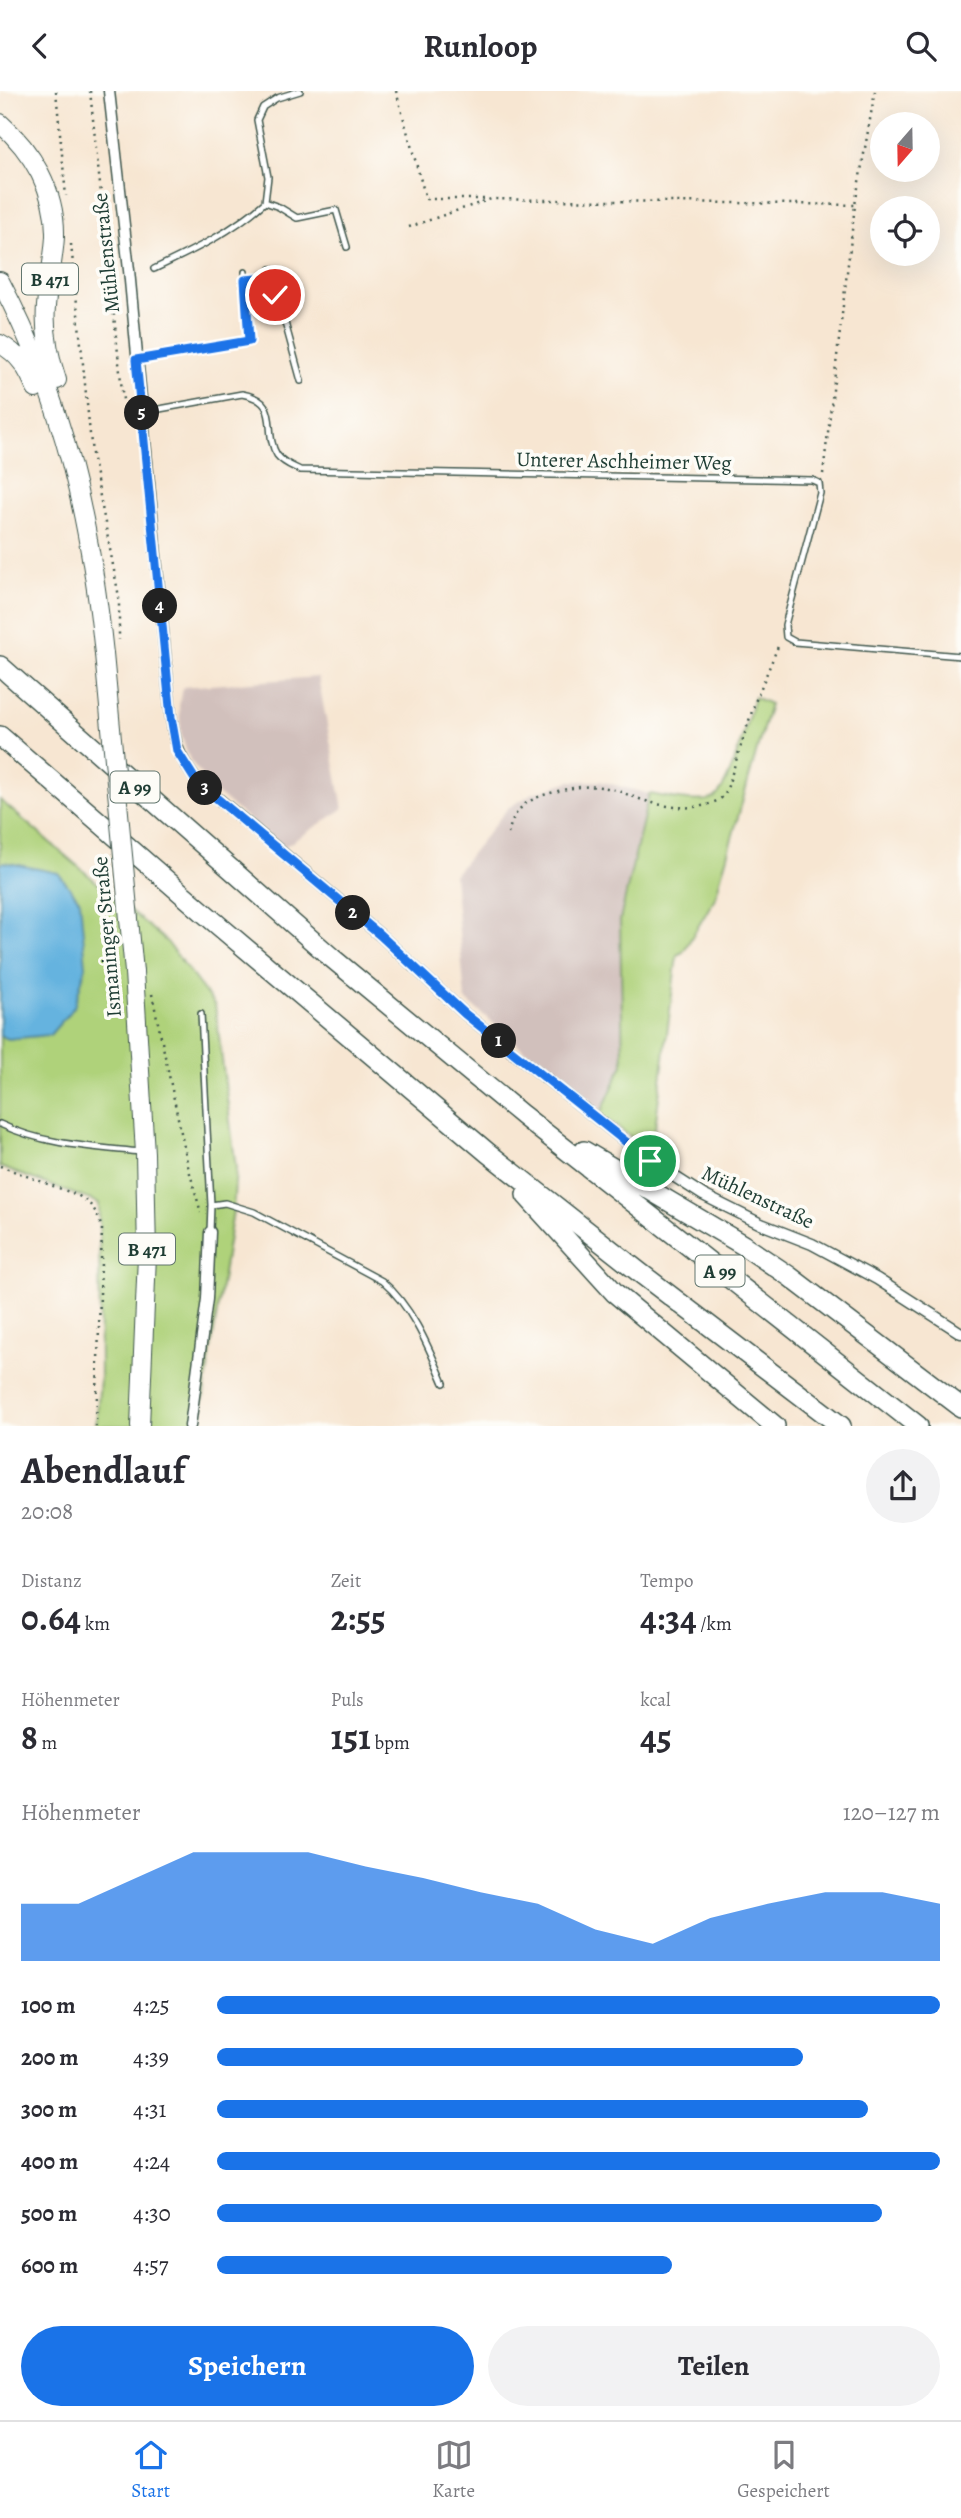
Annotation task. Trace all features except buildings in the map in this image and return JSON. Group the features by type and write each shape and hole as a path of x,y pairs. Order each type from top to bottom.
{"highway":[{"name":"A 99","path":"0,666 281,915 522,1115 918,1426"},
{"name":"A 99","path":"2,741 488,1153 841,1426"},
{"path":"522,1115 743,1245 789,1276 961,1407"},
{"path":"488,1153 615,1293 775,1426"}],"main road":[{"name":"B 471","path":"0,123 19,140 39,170 51,202 55,232 46,307 46,335 50,360 69,420 68,448"},
{"path":"0,281 32,345 68,448"},
{"name":"B 471","path":"0,344 11,349 27,368 52,428 68,448"},
{"name":"Ismaninger Straße","path":"68,448 89,537 111,653 145,1153 146,1267 140,1426"}],"street":[{"name":"Mühlenstraße","path":"109,91 171,717 177,751 196,781 380,935 465,1014 650,1161 703,1195 761,1224 812,1244 877,1279 961,1333"},
{"path":"190,1426 207,1299 210,1232"}],"lane":[{"path":"154,269 207,244 246,220 265,202 268,177 257,120 264,107 277,98 300,91"},
{"path":"265,202 297,218 336,210 347,247"},
{"path":"271,269 278,312 284,319 301,381"},
{"path":"136,360 249,341 245,272"},
{"path":"245,280 272,278"},
{"name":"Unterer Aschheimer Weg","path":"142,412 242,394 256,397 263,402 268,413 276,453 285,463 300,470 811,480 819,484"},
{"path":"819,484 820,493 806,552 785,625 786,637 795,642 961,656"},
{"path":"201,1014 211,1205 210,1232"},
{"path":"0,1124 19,1133 54,1142 145,1153"},
{"path":"211,1205 225,1203 254,1212 382,1281 395,1292 405,1307 444,1383"}],"path":[{"path":"56,91 66,199"},
{"name":"Mühlenstraße","path":"90,91 123,400 142,412"},
{"path":"396,91 426,199 855,205"},
{"path":"819,484 824,471 855,205 875,91"},
{"path":"409,227 491,199"},
{"path":"70,240 92,454 119,597 111,653"},
{"path":"508,834 517,810 529,800 559,790 585,786 604,787 662,805 700,807 716,804 725,795 755,702 780,643 786,637"},
{"path":"151,990 188,1166 201,1213 210,1232"},
{"path":"0,1166 78,1195 88,1201 99,1217 102,1229 101,1305 96,1426"}],"shaded area":[{"path":"318,677 343,809 284,847 216,793 190,760 181,735 179,705 183,687"},
{"path":"570,781 600,781 649,794 620,920 623,1064 600,1115 465,999 454,875 508,808 533,793"}],"green space":[{"path":"754,697 770,704 715,898 683,952 677,955 653,1144 644,1146 600,1115 623,1064 620,920 649,794 692,800 714,798 720,792 732,767"},
{"path":"0,800 167,942 215,1006 236,1168 233,1211 199,1426 96,1426 100,1379 99,1203 0,1167"}],"water":[{"path":"4,862 58,873 80,901 86,966 74,1007 50,1035 8,1039 0,1036 0,865"}],"route":[{"path":"275,295 272,278 245,280 249,341 136,360 171,717 177,751 196,781 380,935 465,1014 650,1161"}]}
